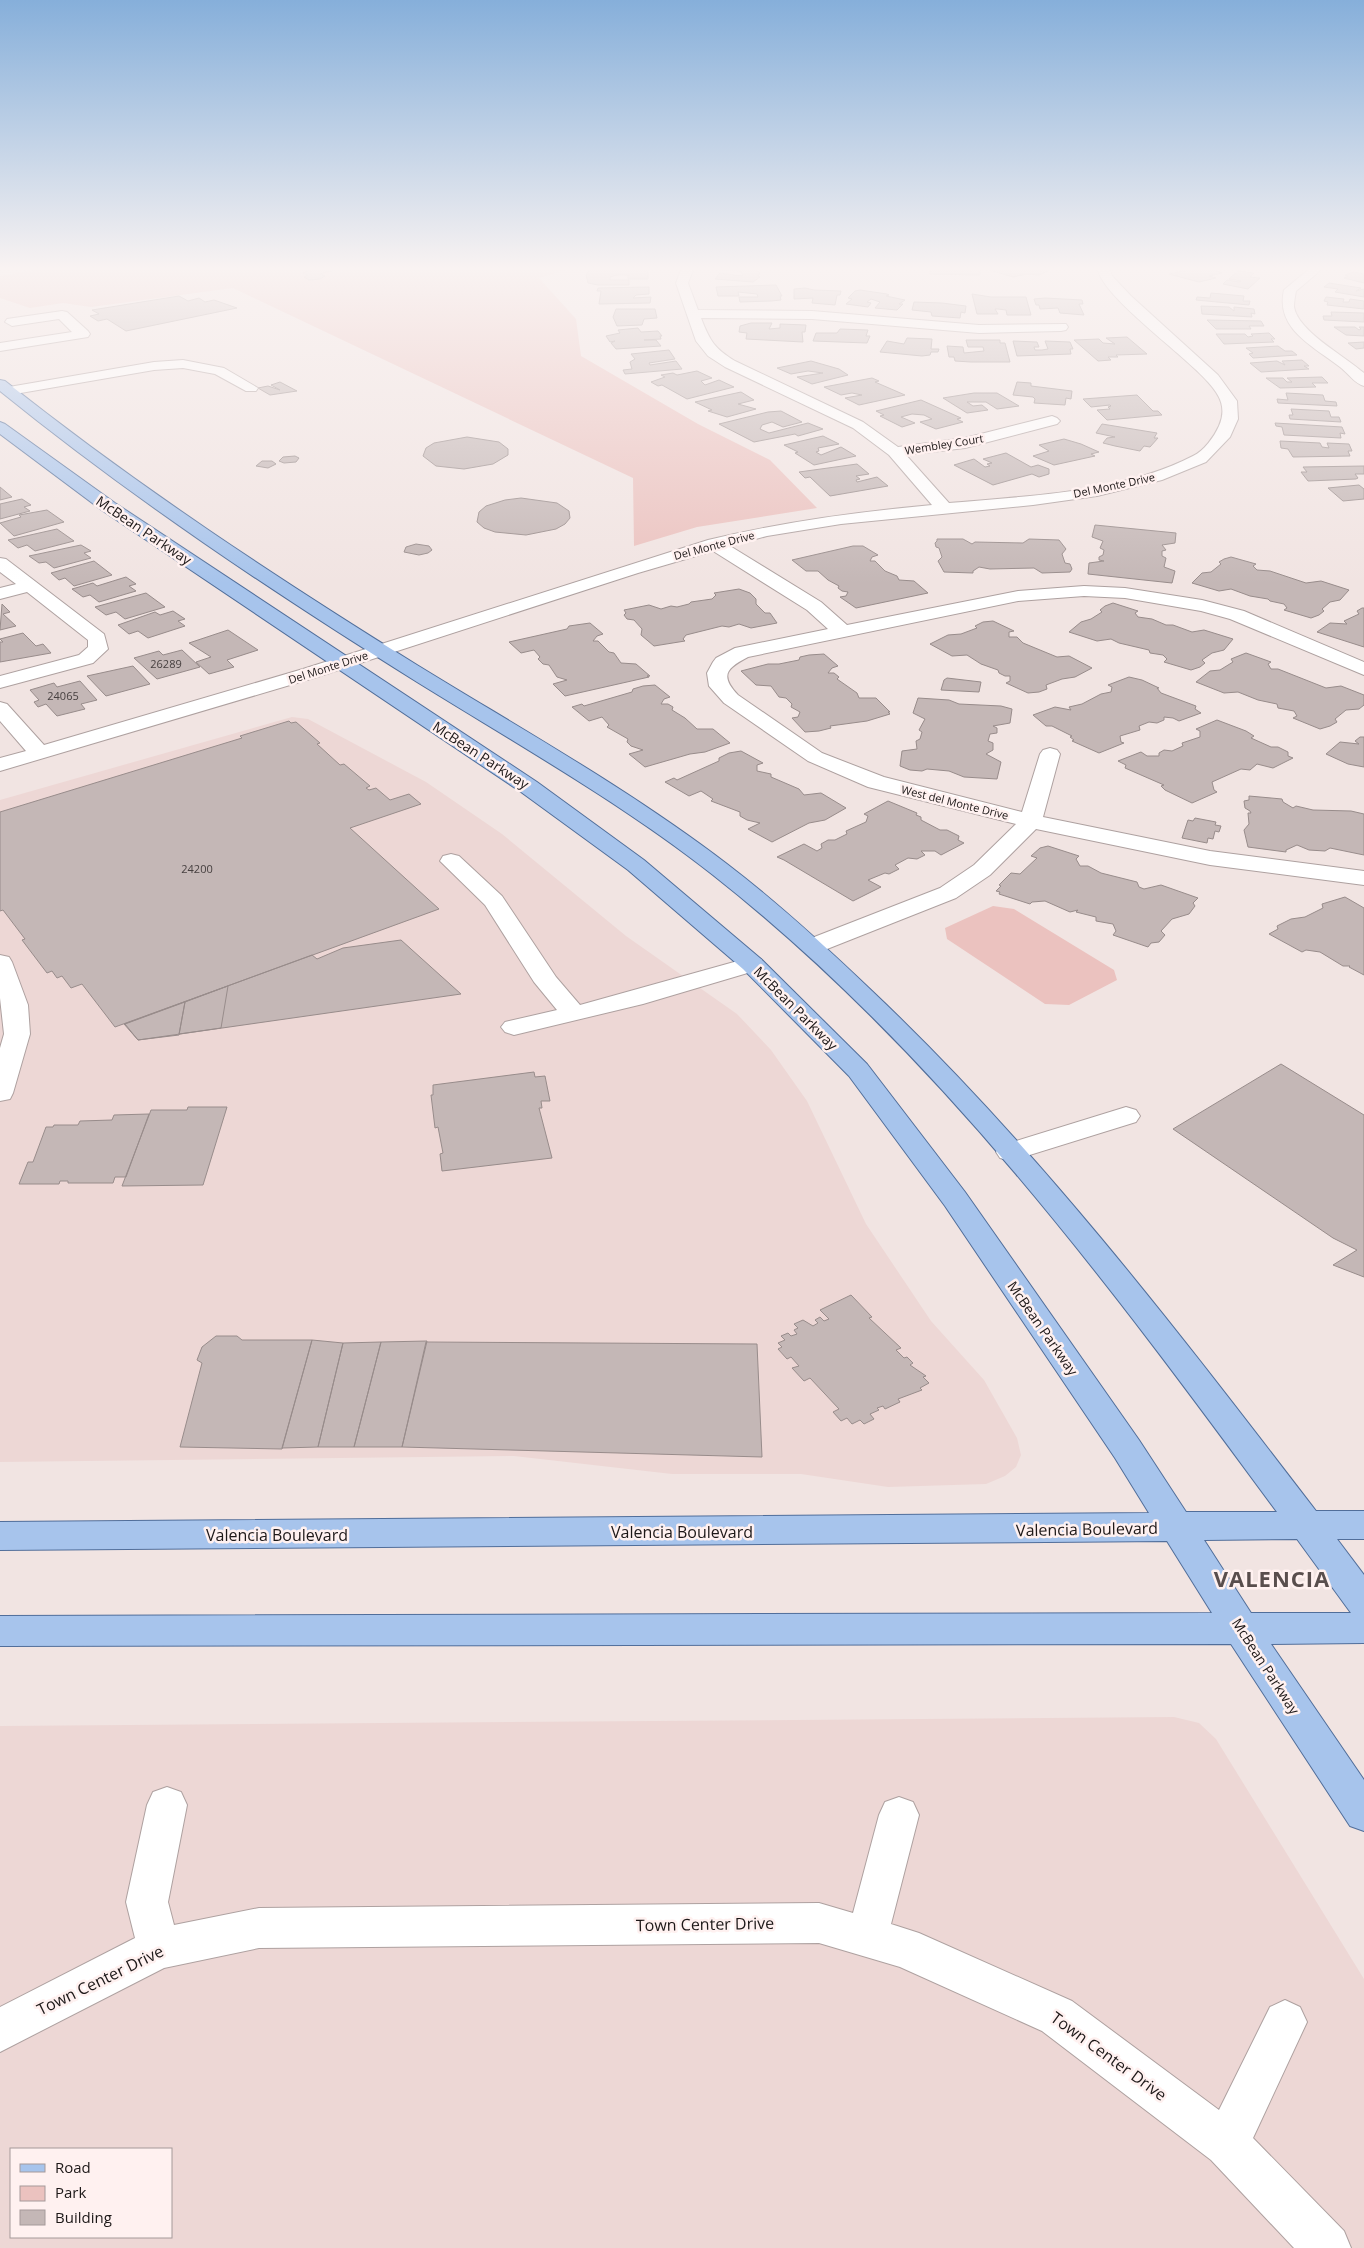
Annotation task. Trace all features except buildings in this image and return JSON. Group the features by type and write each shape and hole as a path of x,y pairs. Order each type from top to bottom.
{"main road":[{"path":"4,387 134,487 381,650 596,782 720,869 813,946 896,1026 1010,1152 1114,1275 1364,1602"},
{"name":"McBean Parkway","path":"0,427 109,507 529,787 628,860 752,964 819,1029 864,1077 960,1206 1127,1449 1286,1698 1364,1814"},
{"name":"Valencia Boulevard","path":"0,1536 1364,1525"},
{"path":"0,1630 1364,1628"}],"street":[{"path":"4,387 90,375"},
{"path":"228,375 251,388"},
{"path":"753,375 858,425 895,452 944,508"},
{"name":"Del Monte Drive","path":"0,765 341,663 714,544 766,531 841,519 1051,498 1097,491 1156,477 1200,459 1222,437 1230,419 1230,401 1210,375"},
{"name":"Wembley Court","path":"895,452 965,443 1052,421"},
{"path":"714,544 814,606 842,631"},
{"path":"0,563 97,638 98,649 86,659 0,682"},
{"path":"0,594 30,586"},
{"name":"West del Monte Drive","path":"1364,669 1237,615 1202,606 1125,593 1084,591 1018,596 742,652 723,662 717,673 719,686 730,699 815,756 876,782 1031,821 1210,858 1364,878"},
{"path":"0,708 40,754"},
{"path":"813,946 948,893 982,870 1031,821 1050,754"},
{"path":"451,861 494,901 548,982 574,1014"},
{"path":"0,962 15,1005 17,1034 0,1093"},
{"path":"514,1027 688,985 752,964"},
{"path":"1010,1152 1126,1116"},
{"path":"159,1948 147,1902 167,1805"},
{"path":"867,1937 900,1815"},
{"name":"Town Center Drive","path":"0,2030 159,1948 259,1928 820,1923 904,1948 1057,2016 1227,2144 1328,2248"},
{"path":"1227,2144 1285,2022"}],"shaded area":[{"path":"292,717 308,719 426,782 502,834 626,936 737,1014 771,1050 807,1101 866,1224 931,1321 984,1380 1017,1438 1021,1455 1016,1467 1005,1476 986,1484 888,1487 801,1474 672,1474 514,1456 0,1462 0,800"},
{"path":"1174,1717 1199,1723 1216,1739 1364,1979 1364,2248 0,2248 0,1726"}],"green space":[{"path":"416,375 614,375 698,424 770,460 817,508 697,527 634,546 633,478"},
{"path":"993,906 1014,909 1114,970 1117,980 1069,1005 1045,1004 947,939 945,928"}],"district":[{"name":"VALENCIA","path":"1272,1578"}]}
